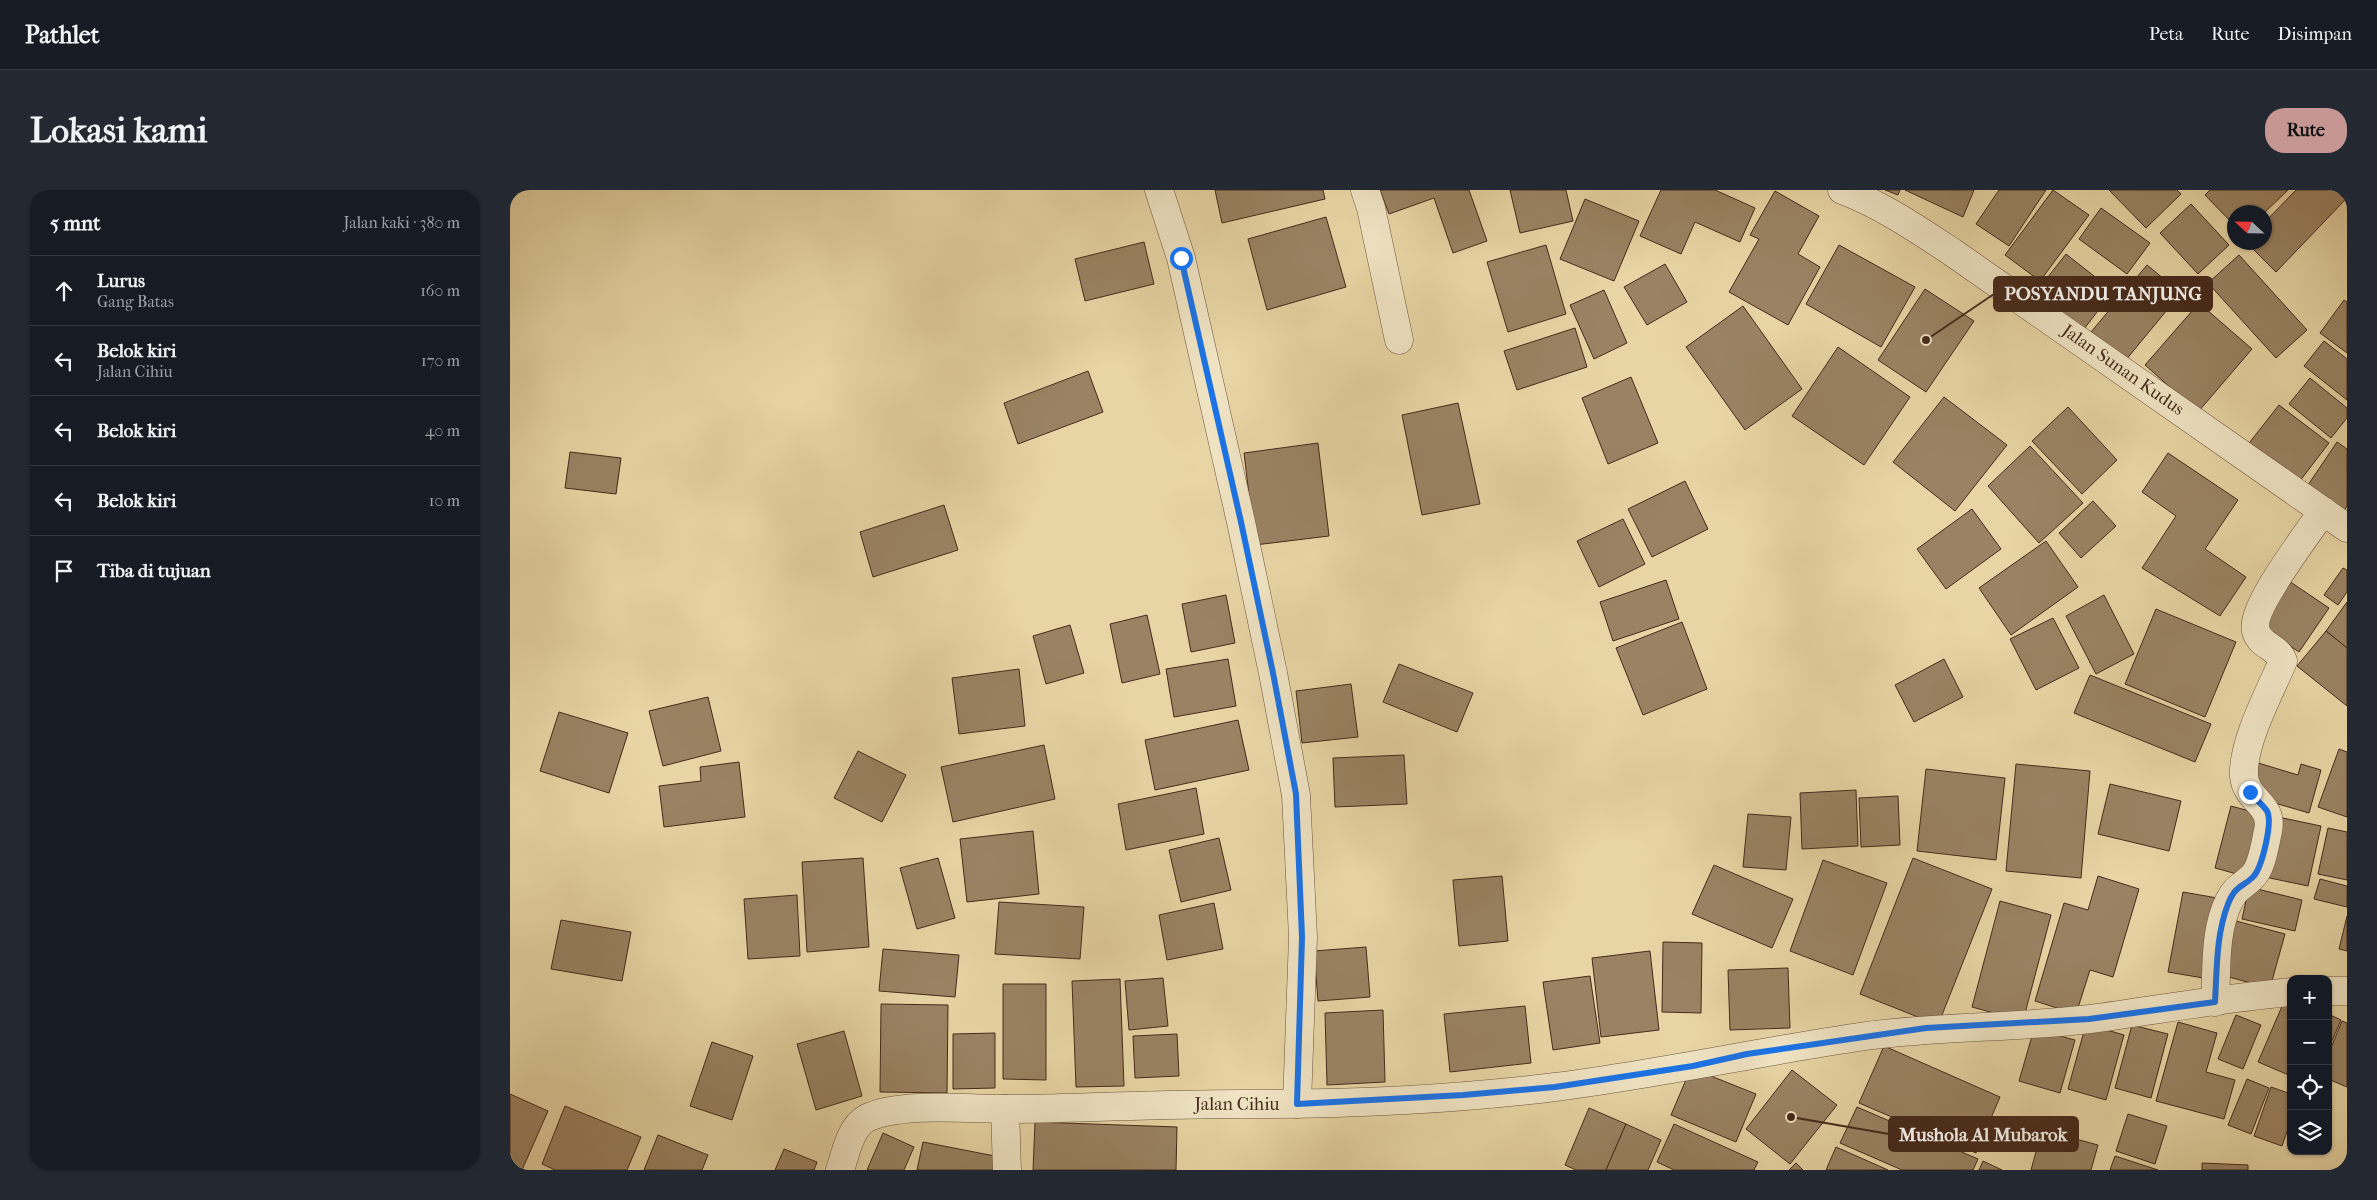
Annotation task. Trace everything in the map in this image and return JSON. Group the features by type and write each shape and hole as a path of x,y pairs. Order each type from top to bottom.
{"street":[{"path":"1159,190 1181,258 1241,522 1296,794 1302,937 1297,1104"},
{"path":"1365,190 1371,208 1399,340"},
{"name":"Jalan Sunan Kudus","path":"1842,190 1867,199 1903,220 1968,263 2347,528"},
{"path":"2215,1002 2219,937 2228,903 2237,887 2253,877 2258,867 2270,820 2266,810 2257,803 2250,792 2244,776 2246,758 2258,718 2283,662 2280,653 2258,638 2255,629 2256,618 2275,581 2323,511"},
{"path":"2332,991 2347,991"},
{"name":"Jalan Cihiu","path":"840,1170 854,1132 867,1118 880,1114 924,1108 1005,1109 1171,1104 1297,1104 1463,1095 1555,1087 1693,1066 1747,1054 1926,1028 2089,1019 2287,993"},
{"path":"1005,1109 1007,1170"}],"building":[{"path":"1215,190 1323,190 1325,199 1222,223"},
{"path":"1380,190 1469,190 1487,241 1453,253 1434,198 1389,214"},
{"path":"1510,190 1566,190 1573,221 1520,233"},
{"path":"1661,190 1715,190 1755,208 1740,242 1695,222 1681,254 1640,236"},
{"path":"1885,190 1900,190 1898,195"},
{"path":"1905,190 1974,190 1963,217"},
{"path":"1999,190 2046,190 2009,246 1976,224"},
{"path":"2053,190 2089,215 2040,281 2005,255"},
{"path":"2109,190 2177,190 2181,194 2146,228"},
{"path":"2210,190 2288,190 2272,205 2227,205 2227,218 2205,195"},
{"path":"2296,190 2335,190 2345,200 2276,272 2254,250 2272,250 2272,215"},
{"path":"1775,191 1819,216 1798,254 1820,267 1788,325 1729,292 1759,239 1750,235"},
{"path":"1585,199 1639,221 1614,281 1560,259"},
{"path":"2191,204 2227,243 2227,247 2198,274 2160,233"},
{"path":"2101,208 2150,243 2127,274 2079,239"},
{"path":"1326,217 1346,287 1267,310 1248,239"},
{"path":"1144,242 1154,284 1085,301 1075,259"},
{"path":"1546,245 1566,314 1508,332 1487,262"},
{"path":"1839,245 1915,287 1881,347 1806,304"},
{"path":"2066,254 2113,291 2081,333 2033,296"},
{"path":"2239,255 2307,330 2276,358 2208,283"},
{"path":"1665,264 1687,302 1647,325 1624,287"},
{"path":"2147,265 2181,293 2125,361 2091,332"},
{"path":"1925,289 1974,321 1926,392 1878,360"},
{"path":"1604,290 1627,343 1594,359 1570,305"},
{"path":"2344,300 2347,302 2347,353 2320,333"},
{"path":"2199,303 2252,349 2198,412 2145,365"},
{"path":"1743,306 1802,389 1745,430 1686,347"},
{"path":"1575,328 1587,367 1517,390 1504,351"},
{"path":"2324,341 2347,359 2347,400 2304,366"},
{"path":"1838,347 1910,397 1864,465 1792,416"},
{"path":"1088,371 1103,412 1018,444 1004,403"},
{"path":"1631,377 1658,443 1608,464 1582,398"},
{"path":"2310,378 2347,408 2347,418 2331,438 2289,404"},
{"path":"1944,397 2007,445 1955,511 1893,462"},
{"path":"1458,403 1480,504 1422,515 1402,415"},
{"path":"2279,405 2329,443 2296,486 2246,447"},
{"path":"2068,407 2117,460 2082,494 2032,441"},
{"path":"2337,442 2347,449 2347,506 2344,511 2308,485"},
{"path":"1318,443 1329,536 1255,545 1244,453"},
{"path":"2030,446 2083,503 2039,543 1988,486"},
{"path":"570,452 621,458 616,494 565,488"},
{"path":"2168,453 2238,500 2205,549 2246,577 2220,616 2142,568 2176,516 2142,492"},
{"path":"1685,481 1708,529 1652,557 1628,509"},
{"path":"2093,501 2116,526 2081,558 2059,533"},
{"path":"944,505 958,550 873,577 860,532"},
{"path":"1972,509 2001,549 1946,589 1917,549"},
{"path":"1623,519 1645,564 1599,587 1577,541"},
{"path":"2046,541 2078,587 2011,635 1979,588"},
{"path":"2343,568 2347,570 2347,592 2338,605 2324,595"},
{"path":"1666,580 1679,619 1613,641 1600,602"},
{"path":"2289,581 2329,608 2299,652 2259,625"},
{"path":"1226,595 1235,643 1191,652 1182,604"},
{"path":"2104,595 2134,654 2096,674 2066,616"},
{"path":"2347,602 2347,648 2326,631"},
{"path":"2156,609 2236,642 2205,717 2125,684"},
{"path":"1147,615 1160,674 1122,683 1110,624"},
{"path":"2053,618 2079,668 2036,690 2010,639"},
{"path":"1682,622 1707,689 1643,715 1616,648"},
{"path":"1070,625 1084,673 1046,684 1033,636"},
{"path":"2326,631 2347,648 2347,706 2297,666"},
{"path":"1228,659 1236,706 1174,717 1166,669"},
{"path":"1944,659 1963,697 1914,722 1895,685"},
{"path":"1399,664 1473,693 1457,732 1383,702"},
{"path":"1019,669 1025,726 959,734 952,678"},
{"path":"2090,675 2211,724 2195,762 2074,713"},
{"path":"1351,684 1358,737 1302,743 1296,691"},
{"path":"708,697 721,751 663,766 649,711"},
{"path":"559,712 628,733 609,793 540,771"},
{"path":"1238,720 1249,770 1155,790 1145,740"},
{"path":"1044,745 1055,799 953,822 941,767"},
{"path":"2339,749 2347,752 2347,817 2318,807"},
{"path":"858,751 906,775 882,822 834,798"},
{"path":"1404,755 1407,804 1335,807 1333,758"},
{"path":"739,762 745,817 664,827 659,786 701,781 700,767"},
{"path":"2255,762 2298,775 2301,764 2321,770 2309,813 2261,799"},
{"path":"2016,764 2090,771 2081,878 2006,871"},
{"path":"1926,769 2005,778 1996,860 1917,851"},
{"path":"2110,784 2181,801 2169,851 2098,834"},
{"path":"1196,788 1204,834 1126,850 1118,804"},
{"path":"1856,790 1858,846 1802,849 1800,793"},
{"path":"1898,796 1900,845 1861,847 1859,798"},
{"path":"2231,806 2264,815 2248,877 2215,868"},
{"path":"1748,814 1791,817 1786,870 1743,867"},
{"path":"2278,817 2321,826 2308,886 2265,877"},
{"path":"2328,828 2347,832 2347,880 2318,874"},
{"path":"1033,831 1039,894 967,902 960,839"},
{"path":"1219,838 1231,890 1181,902 1169,850"},
{"path":"863,858 869,947 807,952 802,862"},
{"path":"938,858 955,918 917,929 900,868"},
{"path":"1913,858 1992,889 1938,1025 1860,994"},
{"path":"1823,860 1887,883 1853,975 1790,951"},
{"path":"1714,865 1793,899 1772,948 1692,914"},
{"path":"1502,876 1508,941 1459,946 1453,880"},
{"path":"2098,876 2139,889 2113,977 2090,970 2076,1014 2035,1001 2064,903 2088,910"},
{"path":"2320,879 2347,886 2347,907 2314,899"},
{"path":"2249,887 2302,900 2295,931 2242,919"},
{"path":"2183,892 2223,899 2209,979 2168,972"},
{"path":"797,895 800,956 748,959 744,899"},
{"path":"2000,901 2051,915 2023,1021 1972,1007"},
{"path":"999,902 1084,907 1080,959 995,954"},
{"path":"1214,903 1223,949 1167,960 1159,915"},
{"path":"2347,916 2347,951 2339,949"},
{"path":"561,920 631,932 622,981 551,969"},
{"path":"2236,921 2285,934 2270,988 2221,975"},
{"path":"1663,942 1702,943 1701,1013 1662,1012"},
{"path":"1366,947 1370,997 1318,1001 1314,951"},
{"path":"883,949 959,955 955,997 879,991"},
{"path":"1650,951 1659,1030 1601,1037 1592,958"},
{"path":"1788,968 1790,1028 1730,1030 1728,970"},
{"path":"1590,976 1600,1043 1553,1050 1543,982"},
{"path":"1163,978 1168,1026 1129,1030 1125,981"},
{"path":"1120,979 1124,1086 1076,1087 1072,981"},
{"path":"1003,984 1046,984 1046,1080 1003,1079"},
{"path":"2286,997 2287,997 2287,1074 2258,1062"},
{"path":"881,1004 948,1005 947,1093 880,1092"},
{"path":"1525,1006 1531,1063 1450,1072 1444,1014"},
{"path":"1383,1010 1385,1082 1327,1085 1325,1013"},
{"path":"2236,1015 2261,1025 2243,1069 2218,1059"},
{"path":"2332,1016 2341,1020 2332,1041"},
{"path":"2342,1021 2347,1023 2347,1087 2332,1081 2332,1045"},
{"path":"2178,1022 2217,1033 2206,1072 2235,1080 2224,1119 2156,1101"},
{"path":"2086,1024 2124,1035 2106,1100 2068,1089"},
{"path":"2132,1025 2168,1034 2151,1098 2115,1088"},
{"path":"2034,1029 2075,1040 2060,1093 2019,1081"},
{"path":"844,1031 862,1096 816,1110 797,1044"},
{"path":"995,1033 995,1088 953,1089 953,1034"},
{"path":"1177,1034 1179,1076 1135,1078 1133,1036"},
{"path":"712,1042 753,1056 732,1120 690,1106"},
{"path":"1884,1046 2000,1097 1976,1153 1859,1103"},
{"path":"1691,1068 1756,1094 1736,1142 1671,1115"},
{"path":"1792,1070 1837,1105 1790,1164 1746,1129"},
{"path":"2247,1079 2269,1088 2251,1134 2228,1125"},
{"path":"2271,1087 2287,1093 2287,1132 2282,1146 2254,1136"},
{"path":"510,1094 548,1111 522,1170 510,1170"},
{"path":"565,1106 641,1137 627,1170 555,1170 542,1164"},
{"path":"1857,1107 1978,1159 1973,1170 1902,1170 1840,1143"},
{"path":"1589,1108 1626,1124 1606,1170 1576,1170 1565,1165"},
{"path":"2128,1114 2167,1126 2155,1164 2116,1151"},
{"path":"1035,1122 1177,1127 1176,1170 1033,1170"},
{"path":"1626,1124 1661,1140 1648,1170 1606,1170"},
{"path":"1674,1124 1758,1162 1754,1170 1674,1170 1657,1162"},
{"path":"2042,1130 2098,1145 2091,1170 2031,1170"},
{"path":"883,1133 914,1147 904,1170 867,1170"},
{"path":"658,1135 708,1155 702,1170 644,1170"},
{"path":"923,1142 1000,1157 998,1170 917,1170"},
{"path":"1836,1147 1888,1170 1826,1170"},
{"path":"784,1149 817,1162 814,1170 775,1170"},
{"path":"2115,1156 2158,1170 2110,1170"},
{"path":"2347,1156 2347,1170 2341,1170"},
{"path":"1983,1161 2002,1170 1979,1170"},
{"path":"1796,1163 1803,1170 1789,1170"},
{"path":"2202,1163 2248,1165 2248,1170 2202,1170"}],"place":[{"name":"POSYANDU TANJUNG","path":"1926,340"},
{"name":"Mushola Al Mubarok","path":"1791,1117"}],"route":[{"path":"1181,258 1241,522 1296,794 1302,937 1297,1104 1463,1095 1555,1087 1693,1066 1747,1054 1926,1028 2089,1019 2144,1010 2215,1002 2219,937 2228,903 2237,887 2253,877 2258,867 2270,820 2266,810 2257,803 2250,792"}]}
